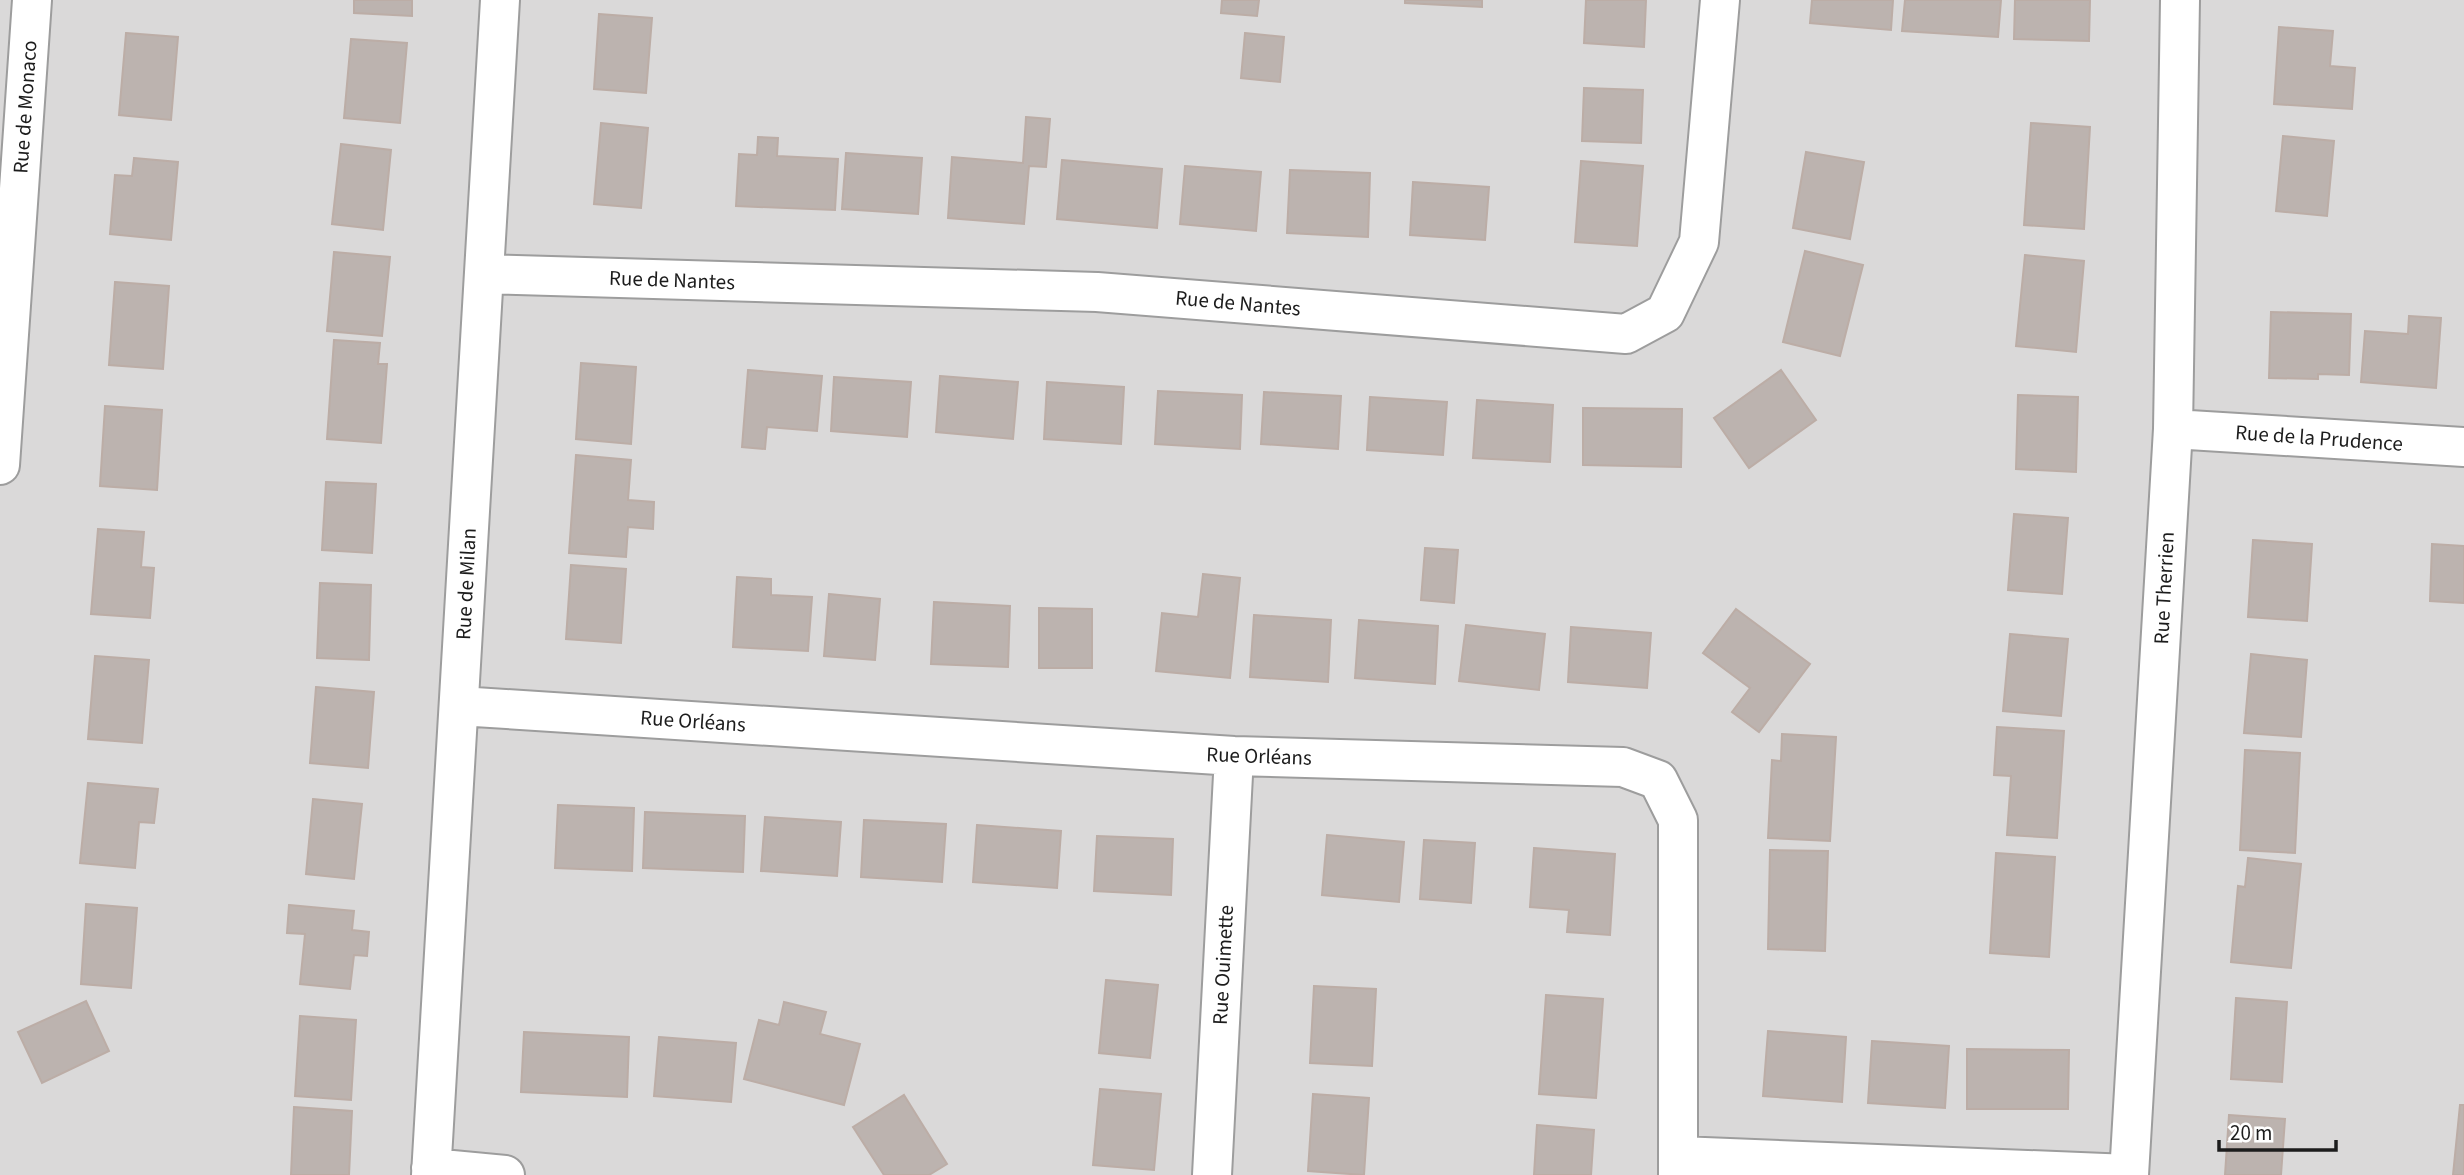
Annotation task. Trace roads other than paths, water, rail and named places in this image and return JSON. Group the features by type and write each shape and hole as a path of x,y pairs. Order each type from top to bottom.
{"street":[{"name":"Rue de Monaco","path":"0,465 32,0"},
{"name":"Rue de Milan","path":"500,0 431,1171 505,1175"},
{"name":"Rue de Nantes","path":"484,274 1097,292 1626,334 1665,313 1699,242 1720,0"},
{"name":"Rue Therrien","path":"2129,1175 2173,429 2180,0"},
{"name":"Rue de la Prudence","path":"2173,429 2464,447"},
{"name":"Rue Orléans","path":"459,706 1234,756 1623,767 1658,780 1678,820 1679,1166"},
{"name":"Rue Ouimette","path":"1212,1175 1234,756"},
{"path":"1679,1166 2129,1175"}]}
